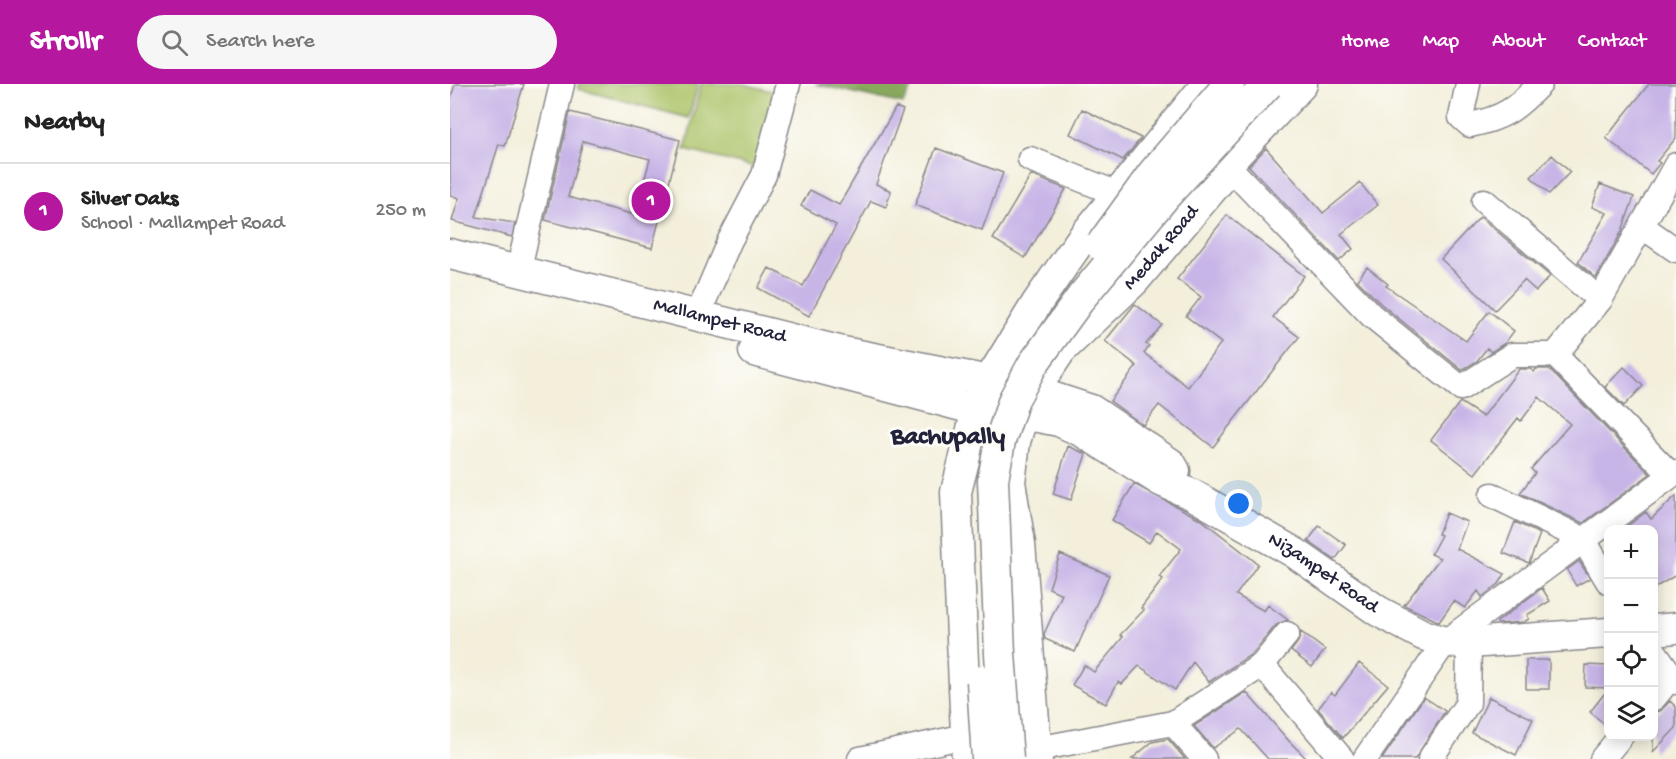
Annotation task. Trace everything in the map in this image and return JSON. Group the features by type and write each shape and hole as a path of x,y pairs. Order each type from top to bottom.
{"main road":[{"path":"966,748 956,492 977,410 989,381 1037,303 1118,194 1208,84"},
{"path":"987,759 978,624 976,487 986,430 999,395 1015,366 1153,173 1229,84"},
{"path":"1008,759 1000,654 993,480 1000,441 1014,399 1033,364 1083,295 1167,194 1268,84"},
{"name":"Medak Road","path":"1037,754 1020,544 1010,482 1015,442 1028,403 1061,350 1134,281 1230,168 1232,160 1302,84"},
{"name":"Mallampet Road","path":"450,254 843,352 989,381"},
{"name":"Mallampet Road","path":"450,272 977,410"},
{"name":"Nizampet Road","path":"1028,403 1091,410 1171,464 1193,495 1295,553 1378,611 1423,635 1457,642 1604,633"},
{"path":"1658,630 1676,628"},
{"path":"963,671 1030,665"}],"street":[{"path":"518,272 562,84"},
{"path":"697,316 729,242 764,175 788,84"},
{"path":"1468,84 1461,117 1470,125 1497,120 1519,105 1540,84"},
{"path":"1030,159 1118,194 1174,234"},
{"path":"1555,355 1600,300 1676,165"},
{"path":"1230,168 1371,315 1461,388 1512,355 1555,355 1673,473 1583,539 1457,642 1365,759"},
{"path":"1484,201 1600,300"},
{"path":"1643,227 1676,250"},
{"path":"1492,495 1583,539 1607,579"},
{"path":"1037,754 1173,723 1262,665 1287,634"},
{"path":"1430,759 1468,703 1457,642"},
{"path":"1658,658 1674,679 1658,693"},
{"path":"1262,665 1342,759"},
{"path":"1173,723 1204,759"},
{"path":"1602,759 1617,741"},
{"path":"860,759 966,748"}],"green space":[{"path":"579,84 698,84 689,118 578,89"},
{"path":"701,84 743,84 789,95 770,171 685,150"},
{"path":"815,84 914,84 903,104"}],"building":[{"path":"455,84 524,84 505,146 499,144 476,217 515,223 512,237 452,221 459,198 450,195 450,101"},
{"path":"1649,84 1676,84 1676,138 1657,161 1660,163 1651,174 1606,138"},
{"path":"896,107 903,110 876,184 891,191 886,207 871,201 809,316 758,288 769,268 803,286 836,225 801,206 810,190 839,205"},
{"path":"1082,109 1141,138 1123,160 1070,134"},
{"path":"570,112 680,140 652,248 545,220","holes":["583,141 650,159 635,215 568,197"]},
{"path":"936,148 1003,173 982,230 915,205"},
{"path":"1266,148 1323,213 1360,183 1378,205 1341,234 1353,249 1339,261 1249,166"},
{"path":"1552,155 1570,172 1549,194 1531,177"},
{"path":"1031,175 1066,189 1025,258 993,239"},
{"path":"1600,184 1634,197 1622,231 1596,278 1578,262 1607,213 1592,207"},
{"path":"1227,215 1304,276 1273,317 1299,337 1213,447 1159,405 1143,425 1110,401 1137,366 1105,341 1135,304 1162,325 1146,344 1149,346 1144,353 1188,387 1221,343 1186,316 1201,297 1177,279"},
{"path":"1480,217 1550,276 1536,291 1524,280 1495,310 1441,259"},
{"path":"1367,267 1388,284 1386,286 1466,341 1489,311 1514,331 1505,343 1491,352 1487,348 1477,361 1462,370 1381,304 1357,280"},
{"path":"1624,367 1643,386 1624,406 1605,387"},
{"path":"1519,369 1530,369 1534,372 1536,369 1549,369 1650,474 1583,523 1520,493 1535,473 1531,469 1570,424 1539,397 1521,421 1518,418 1475,474 1431,440 1460,402 1483,417"},
{"path":"1068,446 1086,454 1071,500 1053,494"},
{"path":"1134,484 1202,520 1258,564 1236,595 1264,611 1268,605 1288,620 1276,625 1252,654 1209,682 1193,662 1175,690 1139,666 1122,684 1118,682 1106,704 1072,685 1084,665 1094,672 1123,637 1120,635 1144,610 1141,608 1163,579 1159,577 1181,549 1157,531 1149,543 1112,520"},
{"path":"1676,496 1676,575 1658,586 1658,525 1629,525 1646,512 1651,519"},
{"path":"1446,513 1467,522 1457,549 1505,574 1499,584 1482,597 1478,591 1465,608 1454,601 1439,622 1404,605 1440,558 1431,554 1441,535 1438,534"},
{"path":"1515,522 1540,534 1529,563 1503,553"},
{"path":"1319,526 1346,545 1335,560 1308,541"},
{"path":"1060,554 1109,575 1075,652 1045,639 1044,634 1062,594 1049,588"},
{"path":"1579,561 1590,578 1576,586 1567,570"},
{"path":"1542,588 1550,601 1527,615 1529,619 1524,622 1498,624 1497,622"},
{"path":"1301,632 1325,650 1312,667 1291,651 1298,642"},
{"path":"1526,660 1549,660 1549,689 1526,689"},
{"path":"1359,663 1388,685 1343,738 1318,709 1331,692 1335,695"},
{"path":"1586,665 1604,666 1604,688 1585,687"},
{"path":"1246,692 1307,759 1268,759 1241,729 1213,748 1194,726"},
{"path":"1604,694 1604,724 1590,712"},
{"path":"1424,697 1445,711 1415,759 1382,759"},
{"path":"1489,697 1533,719 1516,755 1472,733"},
{"path":"1670,701 1676,707 1676,728 1653,752 1653,741 1658,741 1658,711"},
{"path":"1168,739 1185,759 1132,759 1152,742"}],"place":[{"name":"Silver Oaks","path":"651,201"}],"district":[{"name":"Bachupally","path":"948,438"}]}
